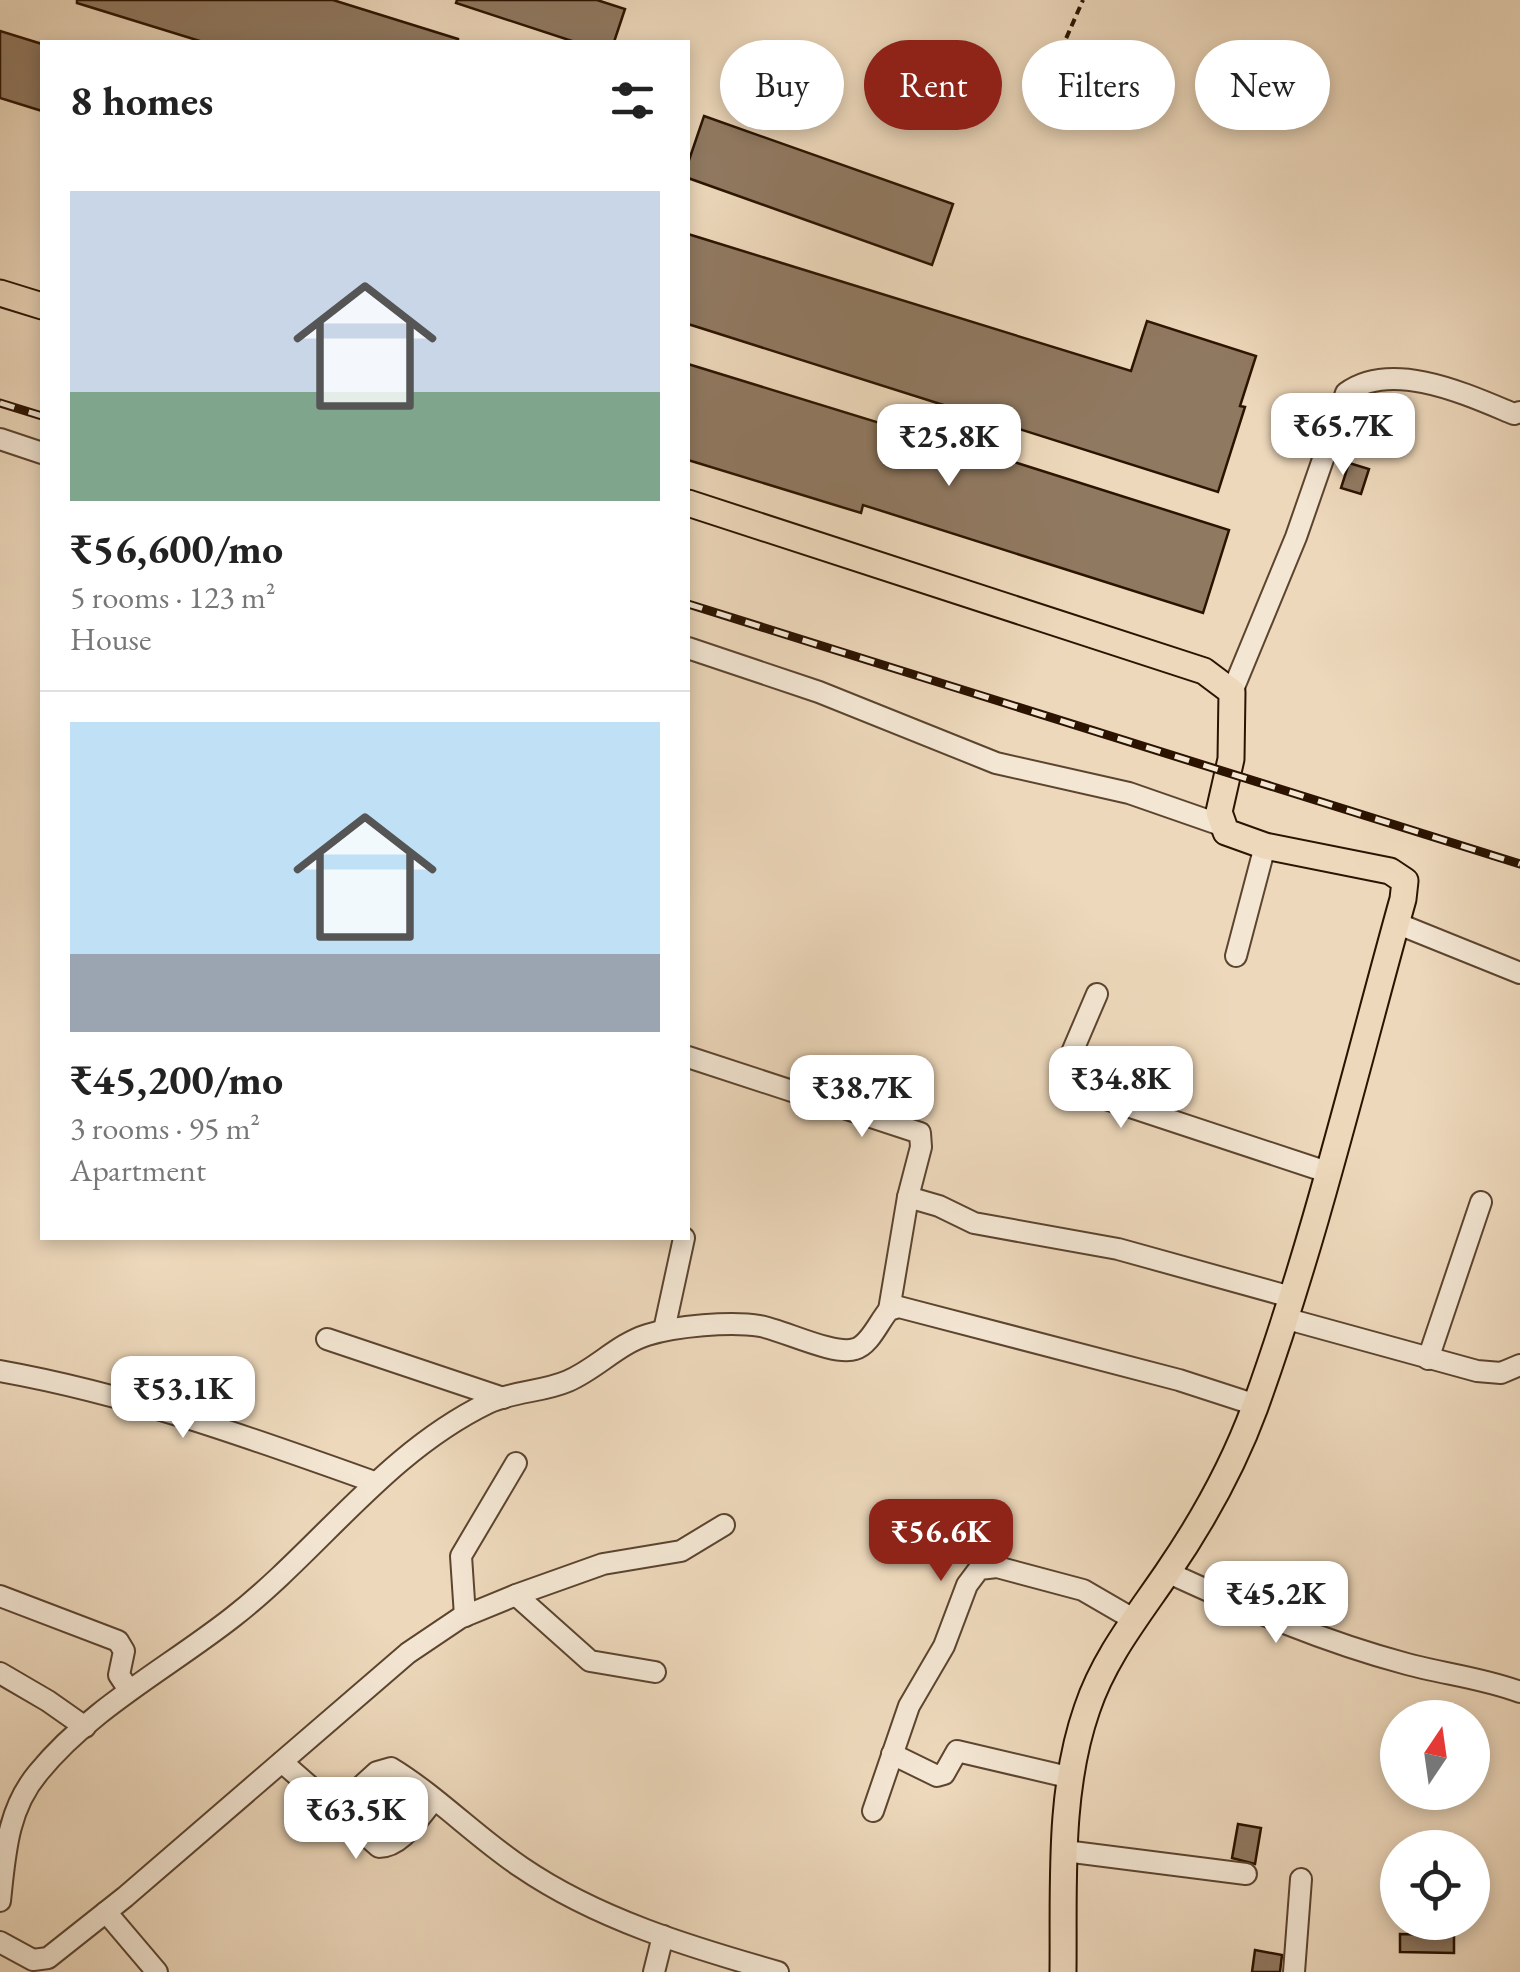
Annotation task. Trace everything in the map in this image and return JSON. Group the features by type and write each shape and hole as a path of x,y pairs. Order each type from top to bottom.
{"main road":[{"path":"0,293 40,305"},
{"path":"690,503 1218,679 1232,692 1231,759 1219,812 1221,825 1236,837 1266,846 1400,876 1405,889 1288,1308 1256,1405 1236,1455 1168,1572 1111,1656 1086,1710 1072,1778 1064,1851 1064,1972"}],"street":[{"path":"1232,692 1296,537 1346,393 1360,383 1392,378 1453,389 1514,414 1520,412"},
{"path":"0,439 40,452"},
{"path":"690,649 819,692 979,757 1130,793 1221,825"},
{"path":"1236,956 1266,846"},
{"path":"1396,923 1520,973"},
{"path":"1096,994 1064,1071 1064,1085 1327,1172"},
{"path":"0,1901 9,1800 129,1690 237,1614 374,1482 417,1447 476,1410 503,1398 568,1381 631,1342 664,1330 759,1326 836,1349 854,1350 865,1343 888,1310 921,1146 920,1133 690,1066"},
{"path":"908,1197 945,1208 970,1222 1118,1248 1428,1359 1494,1374 1520,1365"},
{"path":"1428,1359 1482,1202"},
{"path":"664,1330 684,1240"},
{"path":"888,1310 907,1308 1180,1380 1256,1405"},
{"path":"327,1339 503,1398"},
{"path":"0,1370 91,1389 208,1422 374,1482"},
{"path":"465,1616 461,1556 516,1463"},
{"path":"0,1942 40,1961 106,1912 408,1653 465,1616 591,1568 681,1551 724,1525"},
{"path":"873,1811 908,1706 944,1646 968,1585 980,1569 997,1567 1082,1590 1133,1619"},
{"path":"1168,1572 1241,1606 1318,1635 1406,1664 1520,1692"},
{"path":"516,1595 590,1661 654,1672"},
{"path":"0,1596 118,1641 124,1651 119,1675 129,1690"},
{"path":"0,1673 85,1727"},
{"path":"892,1754 940,1776 954,1752 959,1751 1072,1778"},
{"path":"282,1762 375,1845 384,1848 398,1840 434,1800"},
{"path":"336,1810 377,1772 387,1768 524,1870 622,1921 778,1972"},
{"path":"1064,1851 1246,1874"},
{"path":"1294,1972 1301,1879"},
{"path":"106,1912 158,1972"},
{"path":"654,1972 662,1936"}],"path":[{"path":"1065,40 1083,0"}],"building":[{"path":"333,0 458,40 197,40 77,3"},
{"path":"597,0 625,9 615,40 569,40 456,3"},
{"path":"0,31 40,43 40,110 0,98"},
{"path":"704,116 720,122 720,130 744,130 953,204 932,265 690,179 690,157"},
{"path":"690,235 1131,371 1147,321 1256,356 1240,406 1245,407 1218,492 690,325"},
{"path":"690,365 1229,530 1203,613 863,505 861,513 690,461"},
{"path":"1349,463 1369,469 1361,494 1341,488"},
{"path":"1238,1824 1261,1828 1255,1864 1232,1858"},
{"path":"1400,1940 1454,1940 1454,1953 1400,1952"},
{"path":"1255,1950 1282,1955 1280,1972 1252,1972"}],"railway":[{"path":"0,403 40,415"},
{"path":"690,605 1520,864"}]}
